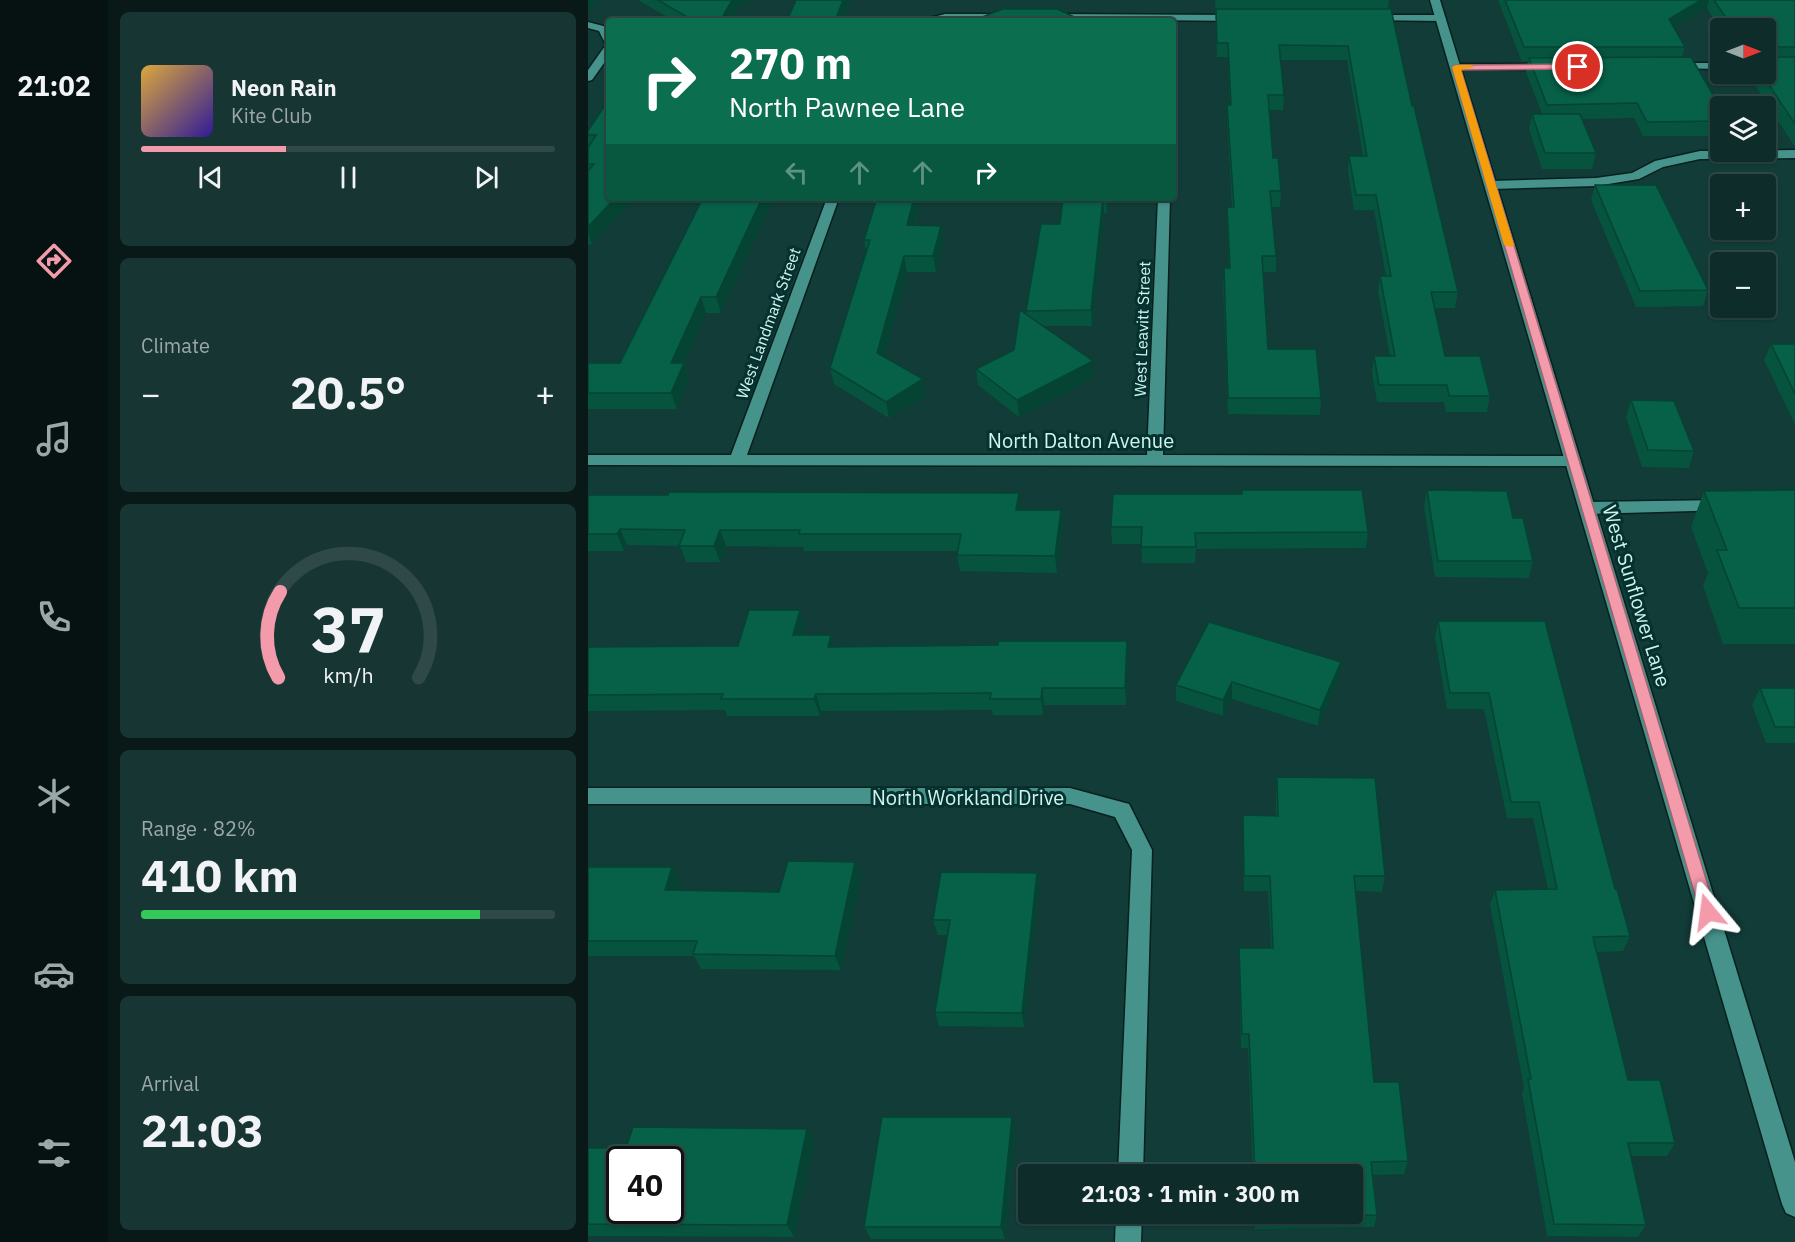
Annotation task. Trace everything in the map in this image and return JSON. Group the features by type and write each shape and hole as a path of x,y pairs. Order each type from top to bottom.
{"street":[{"name":"West Sunflower Lane","path":"1435,0 1795,1204"},
{"path":"940,18 1016,17"},
{"path":"1176,19 1252,18"},
{"path":"1358,18 1441,18"},
{"path":"588,25 603,29 606,35"},
{"path":"588,78 606,52"},
{"path":"1661,66 1710,66"},
{"path":"1456,67 1566,67"},
{"path":"1491,185 1596,182 1635,176 1659,164 1700,155 1795,154"},
{"name":"West Landmark Street","path":"737,460 832,201"},
{"name":"West Leavitt Street","path":"1155,461 1164,201"},
{"name":"North Dalton Avenue","path":"588,460 1574,461"},
{"path":"1587,508 1737,506"},
{"name":"North Workland Drive","path":"588,796 1070,796 1122,810 1142,850 1131,1164"},
{"path":"1128,1242 1129,1224"}],"building":[{"path":"658,0 732,0 722,18 689,18"},
{"path":"796,0 843,0 836,18 788,18"},
{"path":"1505,0 1701,0 1669,19 1685,47 1524,47"},
{"path":"1714,0 1795,0 1795,47 1776,47 1776,18 1726,18"},
{"path":"1003,9 1057,9 1076,18 980,18"},
{"path":"1216,9 1391,9 1412,106 1414,106 1458,292 1431,292 1445,356 1480,356 1490,396 1449,396 1447,385 1379,385 1374,356 1395,356 1380,276 1391,276 1376,195 1356,195 1349,156 1367,156 1348,46 1279,45 1284,95 1268,95 1273,158 1278,158 1281,191 1270,191 1276,256 1262,256 1268,349 1316,349 1321,398 1228,398 1224,268 1230,268 1227,207 1234,207 1227,105 1231,105 1228,43 1217,43"},
{"path":"1691,57 1714,96 1710,96 1710,121 1647,122 1637,103 1547,105 1529,58"},
{"path":"1776,57 1795,57 1795,124 1769,84 1776,84"},
{"path":"606,104 606,201 612,201 588,227 588,171 594,164 588,164 588,148 596,135 588,135 588,131"},
{"path":"1532,114 1580,114 1596,153 1545,153"},
{"path":"1595,185 1656,185 1708,290 1640,291"},
{"path":"701,201 761,201 716,297 701,297 671,363 684,363 671,393 588,393 588,363 620,363"},
{"path":"876,201 913,201 907,225 941,226 933,256 904,256 877,353 923,379 886,402 830,368 870,240 864,240"},
{"path":"1063,201 1103,201 1091,310 1026,311 1041,224 1060,224"},
{"path":"1020,310 1093,361 1017,400 976,369 1014,350"},
{"path":"1771,344 1795,344 1795,394"},
{"path":"1631,400 1674,401 1694,451 1648,450"},
{"path":"1242,490 1362,490 1368,532 1195,533 1196,547 1141,547 1142,527 1111,527 1113,494 1242,494"},
{"path":"1427,490 1507,491 1513,518 1523,518 1533,561 1438,561"},
{"path":"1795,490 1795,608 1739,608 1717,550 1727,550 1704,491"},
{"path":"669,492 1019,493 1016,510 1061,510 1055,556 957,555 961,534 799,534 800,530 720,530 714,546 679,546 685,530 620,529 617,534 588,534 588,495 668,495"},
{"path":"749,610 800,610 793,635 831,635 828,647 998,645 998,641 1127,641 1125,688 1042,688 1041,699 990,699 991,693 816,694 814,699 721,699 723,694 588,695 588,647 738,646"},
{"path":"1438,621 1545,621 1615,889 1617,889 1630,936 1593,937 1628,1080 1660,1080 1675,1143 1628,1143 1646,1225 1554,1224 1528,1079 1531,1079 1495,890 1557,889 1539,802 1511,802 1489,693 1450,693"},
{"path":"1209,622 1341,662 1320,710 1232,682 1223,700 1176,685"},
{"path":"1760,688 1795,688 1795,727 1775,727"},
{"path":"1277,777 1375,778 1385,876 1354,876 1374,1082 1399,1082 1408,1161 1371,1162 1377,1215 1363,1215 1363,1164 1255,1164 1249,1034 1242,1034 1239,948 1273,948 1270,876 1244,876 1243,815 1278,816"},
{"path":"788,861 855,862 835,956 693,954 697,941 588,941 588,867 672,867 665,890 779,892"},
{"path":"941,872 1037,873 1022,1013 935,1012 950,920 933,920"},
{"path":"882,1117 1012,1117 1001,1227 864,1227"},
{"path":"633,1127 807,1129 787,1225 588,1224 588,1148 606,1148 606,1224 684,1224 684,1146 627,1146"}],"slow traffic":[{"path":"1471,67 1456,67 1509,245"}],"route":[{"path":"1578,67 1456,67 1708,912"}]}
